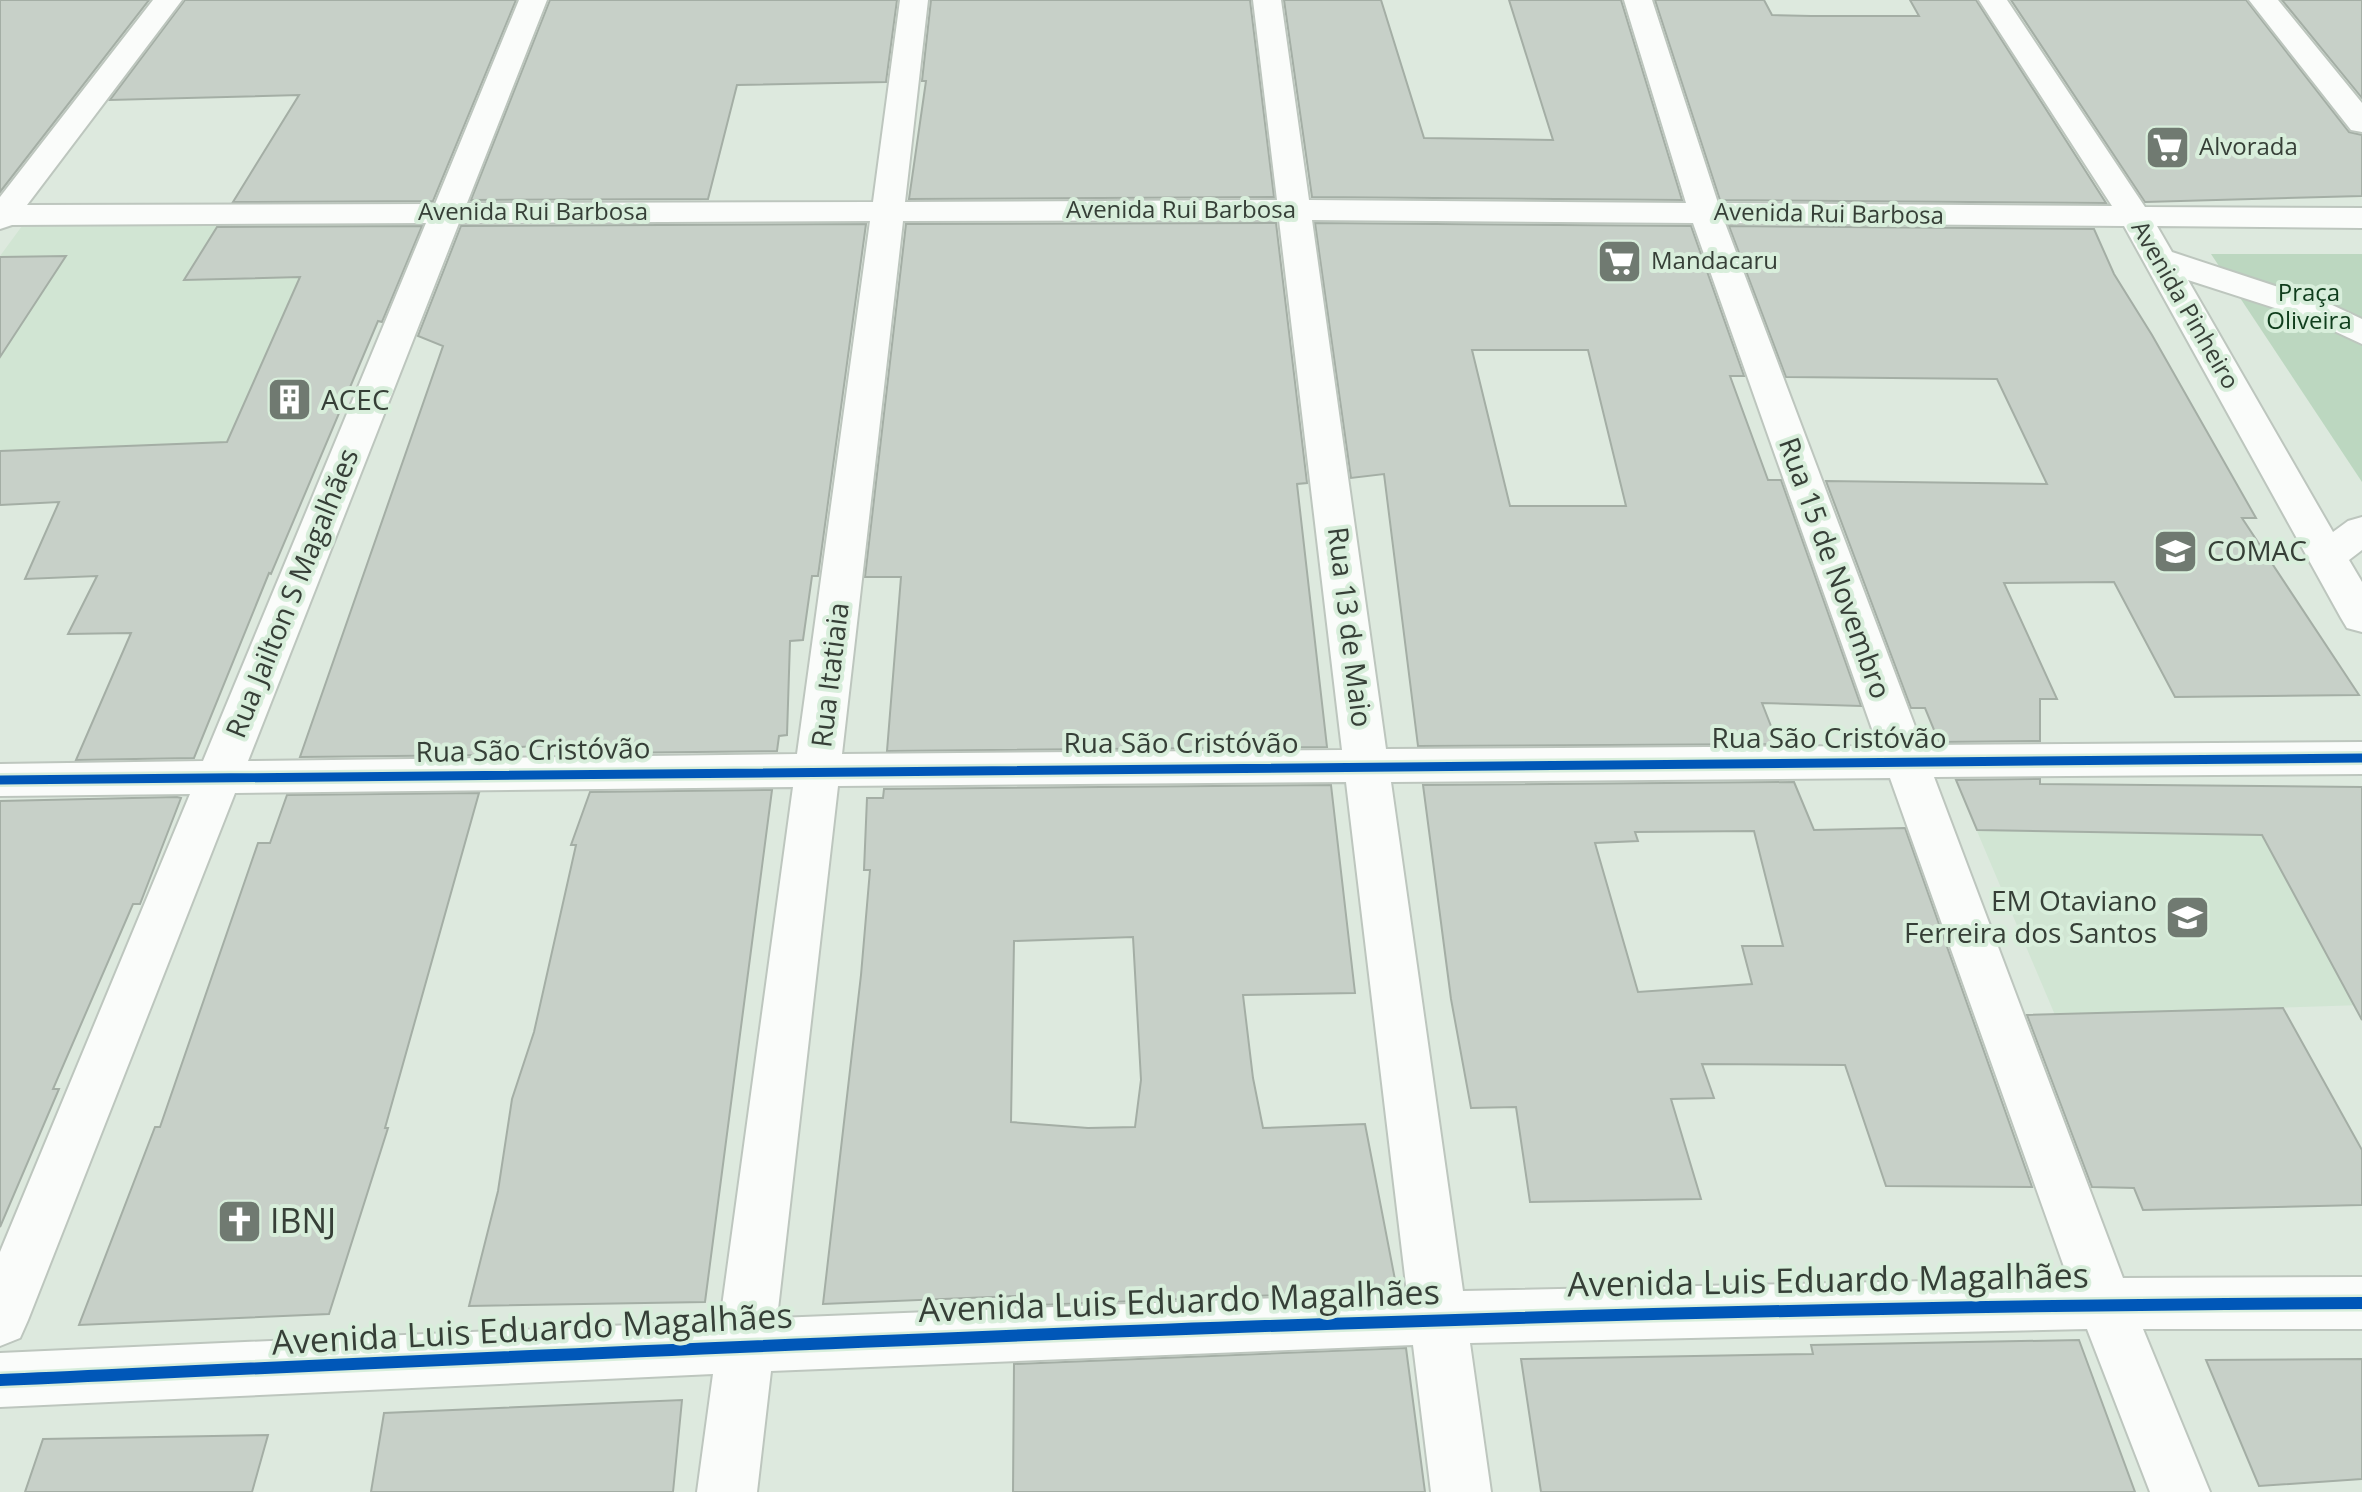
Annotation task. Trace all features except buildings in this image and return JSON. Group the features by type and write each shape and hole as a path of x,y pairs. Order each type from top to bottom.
{"street":[{"path":"1,216 168,0"},
{"name":"Rua Jailton S Magalhães","path":"0,1320 533,0"},
{"name":"Rua Itatiaia","path":"727,1492 914,0"},
{"name":"Rua 13 de Maio","path":"1267,0 1461,1492"},
{"name":"Rua 15 de Novembro","path":"1638,0 1705,212 2104,1302 2180,1492"},
{"name":"Avenida Pinheiro","path":"1993,0 2136,218 2362,618"},
{"path":"2263,0 2362,123"},
{"name":"Avenida Rui Barbosa","path":"1,216 1296,210 2362,218"},
{"path":"2159,259 2318,311 2362,333"},
{"path":"2328,557 2362,530"},
{"name":"Rua São Cristóvão","path":"0,780 2362,758"},
{"name":"Avenida Luis Eduardo Magalhães","path":"0,1380 1438,1317 2104,1302 2362,1303"}],"shaded area":[{"path":"414,224 295,492 0,500 0,256 22,226"},
{"name":"EM Otaviano Ferreira dos Santos","path":"1957,784 2362,787 2362,1005 2055,1015"}],"green space":[{"name":"Praça Oliveira","path":"2211,254 2362,254 2362,482"}],"cycle path":[{"path":"0,780 2362,758"},
{"path":"0,1380 885,1339 1476,1317 2067,1304 2362,1303"}],"place":[{"name":"Alvorada","path":"2168,147"},
{"name":"Mandacaru","path":"1620,261"},
{"name":"ACEC","path":"290,400"},
{"name":"COMAC","path":"2176,551"},
{"name":"EM Otaviano Ferreira dos Santos","path":"2188,917"},
{"name":"IBNJ","path":"239,1221"}]}
